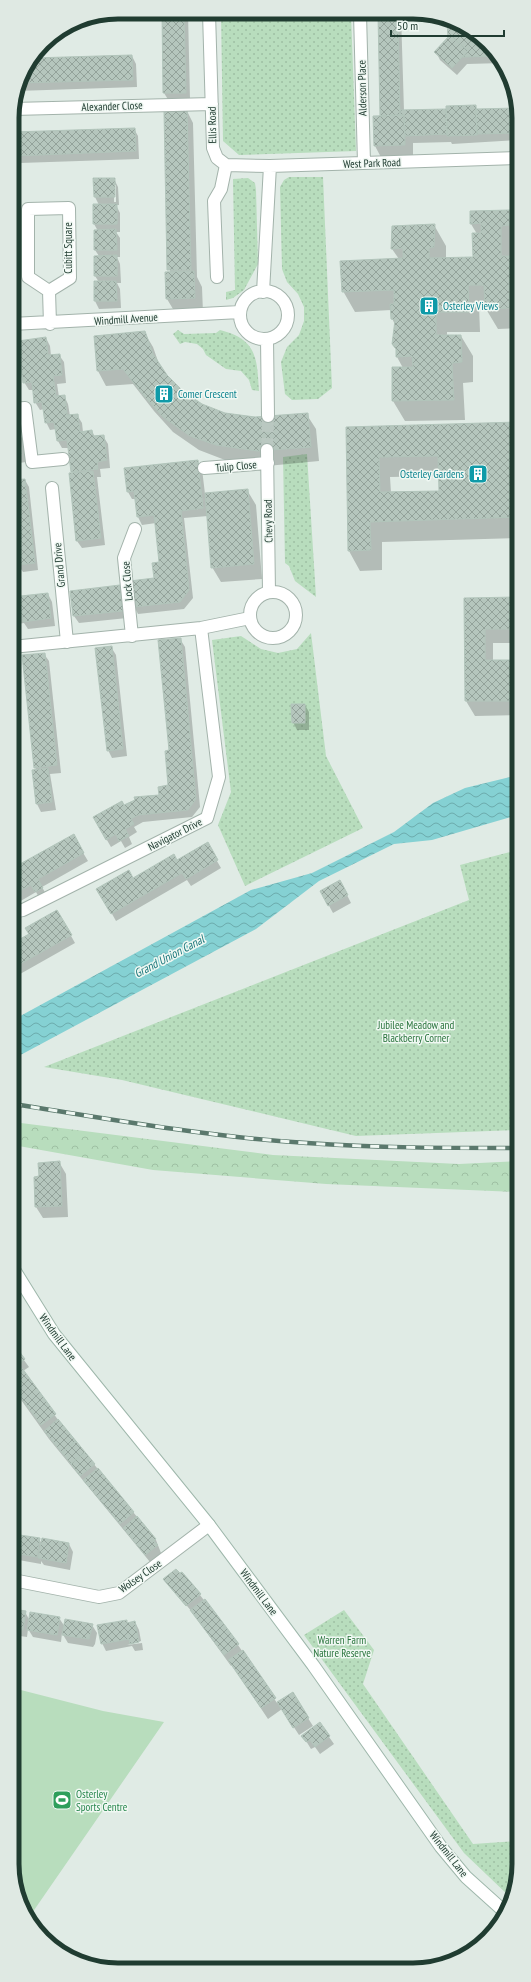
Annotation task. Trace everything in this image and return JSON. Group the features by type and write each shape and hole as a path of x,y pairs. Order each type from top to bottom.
{"street":[{"name":"Ellis Road","path":"209,19 213,148 217,158 226,165"},
{"name":"Alderson Place","path":"360,19 364,163"},
{"name":"Alexander Close","path":"19,109 212,104"},
{"name":"West Park Road","path":"226,165 270,166 512,158"},
{"path":"217,277 214,201 221,189 226,165"},
{"path":"263,292 270,166"},
{"name":"Cubitt Square","path":"68,208 70,278 49,292 28,277 28,209 68,208"},
{"path":"49,292 50,324"},
{"path":"263,292 276,295 282,300 288,314 287,322 280,333 266,339 255,338 248,334 243,328 240,312 247,298 255,293 263,292"},
{"name":"Windmill Avenue","path":"19,324 50,324 240,312"},
{"path":"266,339 268,416"},
{"path":"19,408 25,408 32,462 63,459"},
{"name":"Chevy Road","path":"267,450 269,592"},
{"name":"Tulip Close","path":"204,468 268,463"},
{"name":"Grand Drive","path":"52,488 67,642"},
{"name":"Lock Close","path":"132,636 124,558 134,529"},
{"path":"269,592 281,593 291,600 296,614 293,627 280,637 270,638 258,633 250,618 251,608 254,601 260,595 269,592"},
{"path":"19,646 201,628 250,618"},
{"name":"Navigator Drive","path":"19,911 207,818 220,776 201,628"},
{"name":"Windmill Lane","path":"19,1278 54,1334 209,1525 313,1665 441,1846 466,1877 501,1909"},
{"name":"Wolsey Close","path":"19,1581 99,1596 118,1593 209,1525"}],"green space":[{"path":"221,19 351,19 356,151 239,155 223,141"},
{"path":"289,177 323,177 332,388 318,399 292,400 285,394 281,362 287,347 299,335 304,321 304,307 298,294 287,282 282,269 280,187 284,180"},
{"path":"248,178 255,183 256,190 258,264 244,290 233,298 226,300 226,292 235,290 233,179"},
{"path":"178,330 184,334 216,333 220,330 241,339 253,352 256,360 259,391 252,390 249,380 241,371 226,369 206,355 203,349 197,344 185,342 180,344 173,334"},
{"path":"307,454 316,597 295,581 289,566 285,563 283,457"},
{"path":"311,633 326,756 363,828 245,886 218,825 231,792 212,640 241,636 261,649 278,653 297,649"},
{"name":"Jubilee Meadow and Blackberry Corner","path":"512,852 512,1130 356,1136 122,1080 44,1067 469,900 460,865"},
{"path":"19,1123 273,1155 459,1164 512,1161 512,1192 326,1184 153,1170 19,1146"},
{"name":"Warren Farm Nature Reserve","path":"344,1610 374,1650 363,1684 473,1844 512,1841 512,1871 507,1894 464,1853 304,1635"},
{"name":"Osterley Sports Centre","path":"19,1690 103,1711 164,1722 32,1913 22,1890 19,1864"}],"water":[{"name":"Grand Union Canal","path":"512,776 512,817 432,840 394,844 319,881 256,929 19,1056 19,1017 251,890 312,873 394,832 433,803 465,788"}],"building":[{"path":"162,19 184,19 186,93 163,93"},
{"path":"378,19 398,19 400,115 380,116"},
{"path":"447,25 463,32 473,39 490,56 463,57 468,51 450,35 448,38"},
{"path":"450,35 468,51 452,68 434,52"},
{"path":"132,55 133,80 26,83 32,68 39,58"},
{"path":"476,105 477,135 447,136 446,106"},
{"path":"511,108 512,133 477,134 476,109"},
{"path":"446,109 447,134 405,136 404,115 400,115 400,110"},
{"path":"187,110 191,270 167,270 164,111"},
{"path":"404,115 405,145 374,146 373,116"},
{"path":"135,128 136,151 19,156 19,132"},
{"path":"93,178 115,178 115,197 94,197"},
{"path":"93,204 117,204 117,224 93,224"},
{"name":"Osterley Views","path":"510,210 510,225 501,226 501,256 512,256 512,283 509,283 510,308 485,309 484,285 468,285 469,312 436,312 436,335 461,335 462,362 452,363 454,400 392,401 392,367 413,367 412,356 396,357 396,349 392,344 395,320 391,319 390,304 394,304 394,290 342,292 340,261 403,258 403,248 391,249 392,226 435,224 434,247 429,248 429,258 473,257 472,233 481,233 481,223 470,224 470,211"},
{"path":"116,229 117,250 94,250 94,230"},
{"path":"117,255 117,276 94,276 94,256"},
{"path":"194,271 195,298 166,299 165,272"},
{"path":"94,281 116,281 117,301 94,301"},
{"name":"Comer Crescent","path":"145,331 153,354 167,375 183,391 202,404 225,413 255,417 308,413 311,447 258,451 216,445 190,436 163,417 123,369 97,371 94,336"},
{"path":"46,337 48,355 60,354 62,375 53,376 56,396 65,395 67,415 78,414 80,432 92,430 93,436 104,435 107,460 97,462 98,469 71,472 67,440 57,441 54,422 45,423 42,402 34,403 32,382 23,383 19,341"},
{"name":"Osterley Gardens","path":"512,422 512,517 370,522 371,550 348,551 346,427","holes":["438,456 439,491 380,492 379,457"]},
{"path":"19,432 22,455 19,455"},
{"path":"198,460 203,508 181,511 189,590 180,602 133,607 130,581 154,578 152,563 159,562 154,515 137,517 134,491 127,492 124,468"},
{"path":"93,471 101,538 76,541 69,473"},
{"path":"19,479 25,479 35,563 19,565"},
{"path":"248,489 254,564 211,568 205,493"},
{"path":"120,585 123,611 73,616 70,591"},
{"path":"48,593 51,618 23,622 22,616 19,616 19,596"},
{"path":"512,597 512,629 485,629 485,660 512,660 512,701 465,701 464,598"},
{"path":"181,638 196,799 188,810 138,815 131,819 134,824 125,829 129,836 119,841 116,834 106,840 93,817 122,801 124,805 135,800 134,797 159,795 158,787 168,785 165,751 169,750 158,640"},
{"path":"112,646 123,749 107,751 95,648"},
{"path":"45,653 57,765 34,768 22,655"},
{"path":"291,704 305,704 305,723 292,723"},
{"path":"48,768 52,802 36,804 32,770"},
{"path":"74,834 84,853 38,879 43,888 35,892 31,885 19,891 19,862 20,864"},
{"path":"208,842 218,860 186,879 182,873 111,914 96,889 129,870 133,878 174,854 177,860"},
{"path":"340,880 348,895 328,906 320,891"},
{"path":"57,910 72,935 19,965 19,940 29,934 25,928"},
{"path":"60,1161 62,1206 35,1207 34,1177 39,1176 38,1163"},
{"path":"19,1351 25,1359 19,1364"},
{"path":"22,1368 56,1414 41,1425 19,1395 19,1370"},
{"path":"58,1419 76,1441 62,1453 44,1431"},
{"path":"76,1441 85,1452 71,1464 62,1453"},
{"path":"85,1452 95,1464 80,1476 71,1464"},
{"path":"98,1468 134,1512 120,1524 83,1480"},
{"path":"137,1516 156,1539 154,1541 158,1545 145,1555 123,1528"},
{"path":"19,1535 40,1538 37,1557 19,1554"},
{"path":"42,1538 69,1543 66,1563 38,1558"},
{"path":"176,1569 180,1573 182,1572 201,1594 186,1606 163,1579"},
{"path":"205,1599 239,1644 224,1655 190,1610"},
{"path":"19,1610 26,1611 23,1630 19,1629"},
{"path":"30,1612 60,1617 57,1635 27,1630"},
{"path":"65,1619 93,1624 89,1639 62,1635"},
{"path":"127,1620 127,1623 135,1621 139,1642 130,1644 129,1639 101,1644 97,1625"},
{"path":"243,1650 276,1698 261,1708 228,1660"},
{"path":"293,1692 309,1718 293,1728 277,1702"},
{"path":"320,1722 330,1736 315,1747 310,1740 306,1742 301,1736"}],"tunnel":[{"path":"267,450 268,416"}],"railway":[{"path":"19,1105 159,1127 270,1140 386,1147 512,1148"}],"place":[{"name":"Osterley Views","path":"429,306"},
{"name":"Comer Crescent","path":"164,394"},
{"name":"Osterley Gardens","path":"478,474"},
{"name":"Osterley Sports Centre","path":"62,1800"}]}
